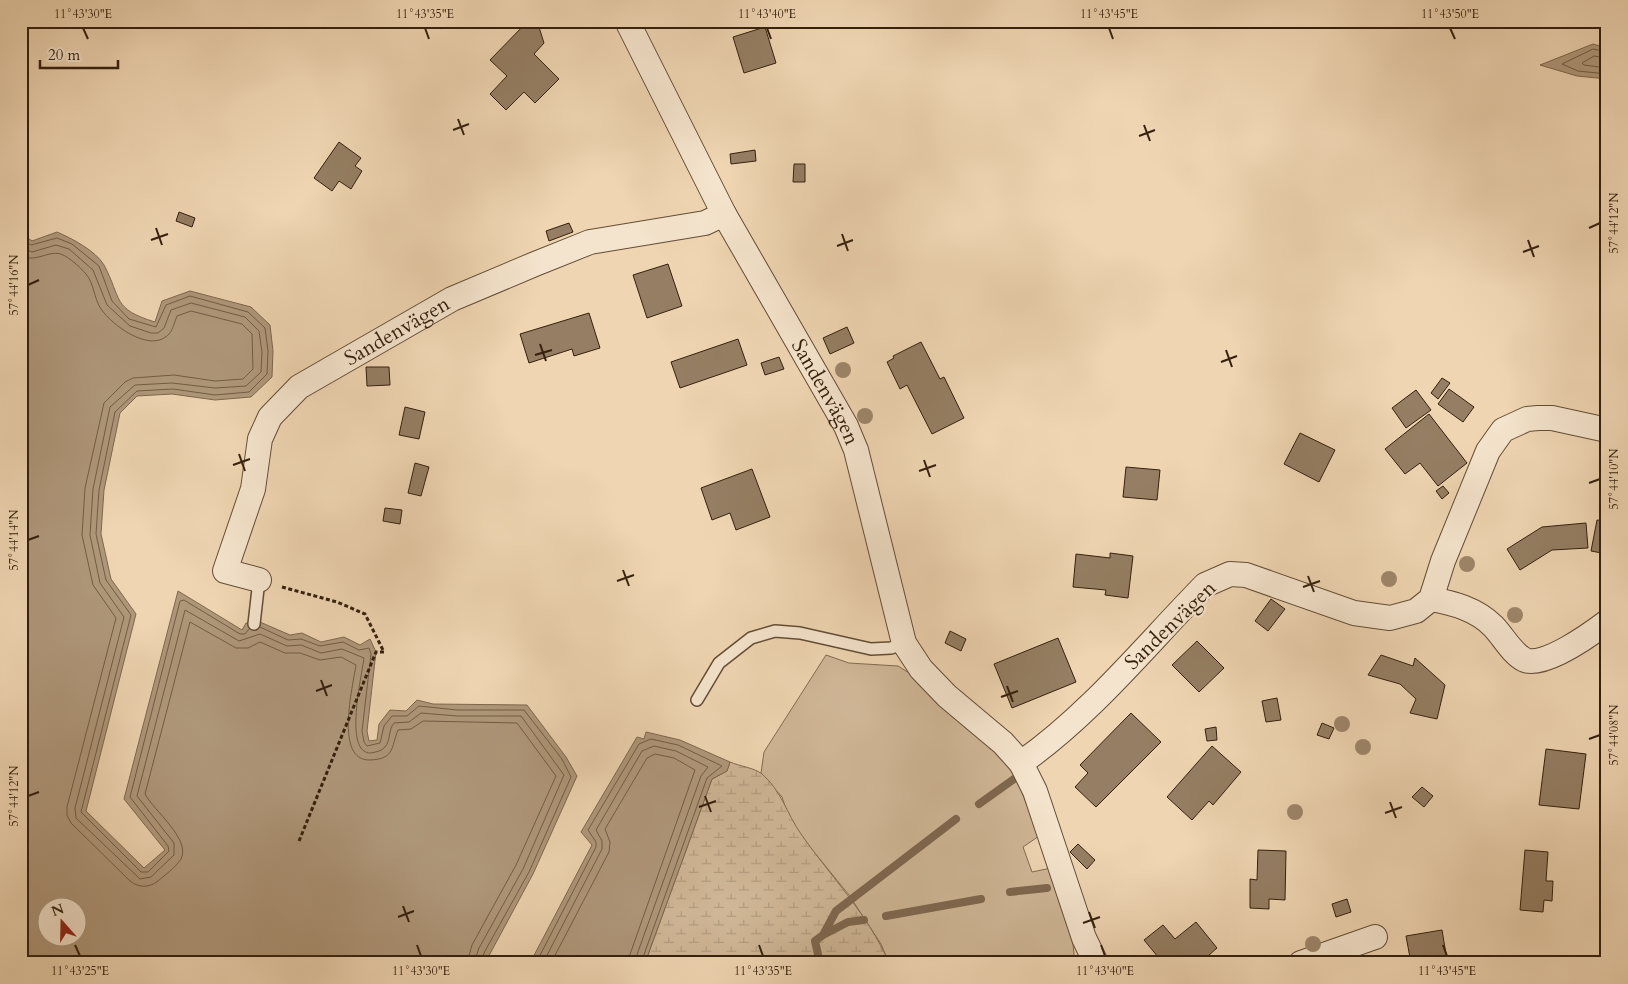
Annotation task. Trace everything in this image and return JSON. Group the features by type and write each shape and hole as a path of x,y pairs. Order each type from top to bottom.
{"street":[{"name":"Sandenvägen","path":"627,21 724,214 846,426 856,450 904,643 921,669 947,696 1004,743 1021,763 1035,791 1084,938 1096,963"},
{"name":"Sandenvägen","path":"259,580 225,570 253,489 260,439 270,417 299,387 452,299 535,264 590,242 705,223 724,214"},
{"path":"1607,430 1552,418 1527,419 1503,430 1488,450 1443,561 1431,599 1454,603 1477,613 1493,625 1519,656 1532,662 1542,660 1557,653 1607,622"},
{"name":"Sandenvägen","path":"1021,763 1046,746 1083,712 1205,585 1217,578 1230,574 1246,575 1354,612 1390,618 1416,611 1431,599"},
{"path":"1301,963 1375,937"}],"lane":[{"path":"254,624 259,580"},
{"path":"697,700 719,663 752,638 774,631 800,633 870,650 891,648 904,643"}],"path":[{"path":"259,580 337,602 365,614 384,652 376,652 299,841"}],"green space":[{"path":"826,655 849,663 898,666 914,676 1004,757 1014,772 1039,836 1023,847 1032,872 1051,868 1073,944 1075,963 889,963 881,944 849,895 801,836 788,815 782,797 761,773 764,752"},
{"path":"730,762 759,772 769,780 801,834 871,928 889,963 645,963 712,779 727,771"}],"water":[{"path":"1593,44 1607,48 1607,79 1577,76 1540,65"},
{"path":"57,232 83,246 104,265 120,301 125,307 141,317 155,322 162,301 190,291 251,307 270,325 273,351 272,377 251,397 215,400 172,394 137,396 120,413 104,490 101,534 111,579 136,614 86,811 144,868 165,850 124,799 178,591 242,630 246,623 260,622 290,635 302,633 321,642 344,637 360,645 370,639 376,652 367,731 369,741 377,740 379,724 390,710 406,711 417,700 433,704 527,705 566,757 577,776 533,874 485,963 21,963 21,233 32,241"},
{"path":"646,732 680,740 730,762 727,771 712,779 645,963 530,963 592,845 581,832 637,737 644,739"}],"building":[{"path":"435,21 450,21 440,29"},
{"path":"528,21 537,21 544,43 534,54 559,79 535,103 524,92 506,110 490,94 507,76 490,60"},
{"path":"765,27 776,63 744,73 733,37"},
{"path":"339,142 361,158 355,166 362,171 351,189 339,181 332,191 314,178"},
{"path":"755,150 756,161 731,164 730,154"},
{"path":"794,164 805,164 805,182 793,182"},
{"path":"179,212 195,218 192,227 176,221"},
{"path":"569,223 573,232 549,241 546,231"},
{"path":"668,264 682,306 647,318 633,275"},
{"path":"589,313 600,348 574,356 572,349 529,363 520,334"},
{"path":"847,327 854,343 830,354 823,338"},
{"path":"738,339 747,365 680,388 671,362"},
{"path":"921,342 940,379 944,377 964,418 932,434 907,385 900,389 887,362 894,358 893,356"},
{"path":"779,357 784,369 765,375 761,363"},
{"path":"366,367 389,367 390,385 367,386"},
{"path":"1442,378 1450,383 1438,399 1431,393"},
{"path":"1449,389 1474,407 1463,422 1438,404"},
{"path":"1416,390 1431,410 1406,428 1392,408"},
{"path":"405,407 425,412 419,439 399,435"},
{"path":"1429,414 1467,463 1438,486 1420,463 1405,474 1385,449"},
{"path":"1300,433 1335,450 1319,482 1284,464"},
{"path":"415,463 429,467 421,496 408,493"},
{"path":"1126,467 1160,470 1157,500 1123,497"},
{"path":"752,469 770,517 736,530 730,513 712,520 701,488"},
{"path":"1443,486 1449,493 1442,499 1436,491"},
{"path":"385,508 402,510 400,524 383,521"},
{"path":"1597,520 1607,521 1607,554 1591,551"},
{"path":"1586,523 1588,548 1552,550 1520,570 1507,549 1542,527"},
{"path":"1110,553 1133,556 1128,598 1105,595 1106,590 1073,587 1076,554 1110,558"},
{"path":"1271,599 1285,609 1268,631 1255,621"},
{"path":"950,631 966,639 961,651 945,643"},
{"path":"1058,638 1076,682 1012,708 994,664"},
{"path":"1197,641 1224,668 1199,692 1172,665"},
{"path":"1381,655 1413,666 1415,658 1445,685 1437,719 1410,713 1416,699 1400,684 1368,675"},
{"path":"1277,698 1281,720 1266,722 1262,701"},
{"path":"1131,713 1161,742 1096,807 1075,787 1088,773 1080,765"},
{"path":"1322,723 1334,728 1329,739 1317,735"},
{"path":"1216,727 1217,740 1207,741 1205,729"},
{"path":"1212,746 1241,772 1213,805 1209,801 1192,820 1167,797"},
{"path":"1546,749 1586,754 1579,809 1539,805"},
{"path":"1422,787 1433,796 1424,807 1412,797"},
{"path":"1078,844 1095,860 1087,869 1070,852"},
{"path":"1258,850 1286,851 1285,900 1269,899 1269,909 1250,908 1250,879 1257,880"},
{"path":"1525,850 1548,852 1546,881 1553,881 1552,901 1544,900 1543,912 1520,910"},
{"path":"1347,899 1351,912 1336,917 1332,904"},
{"path":"1196,922 1217,948 1200,963 1163,963 1144,940 1163,925 1175,939"},
{"path":"1442,930 1447,960 1411,963 1406,936"}],"waterway":[{"path":"979,804 1014,779"},
{"path":"820,963 815,941 823,935 836,911 956,819"},
{"path":"1010,892 1047,888"},
{"path":"886,916 981,899"},
{"path":"823,935 848,922 864,920"}]}
